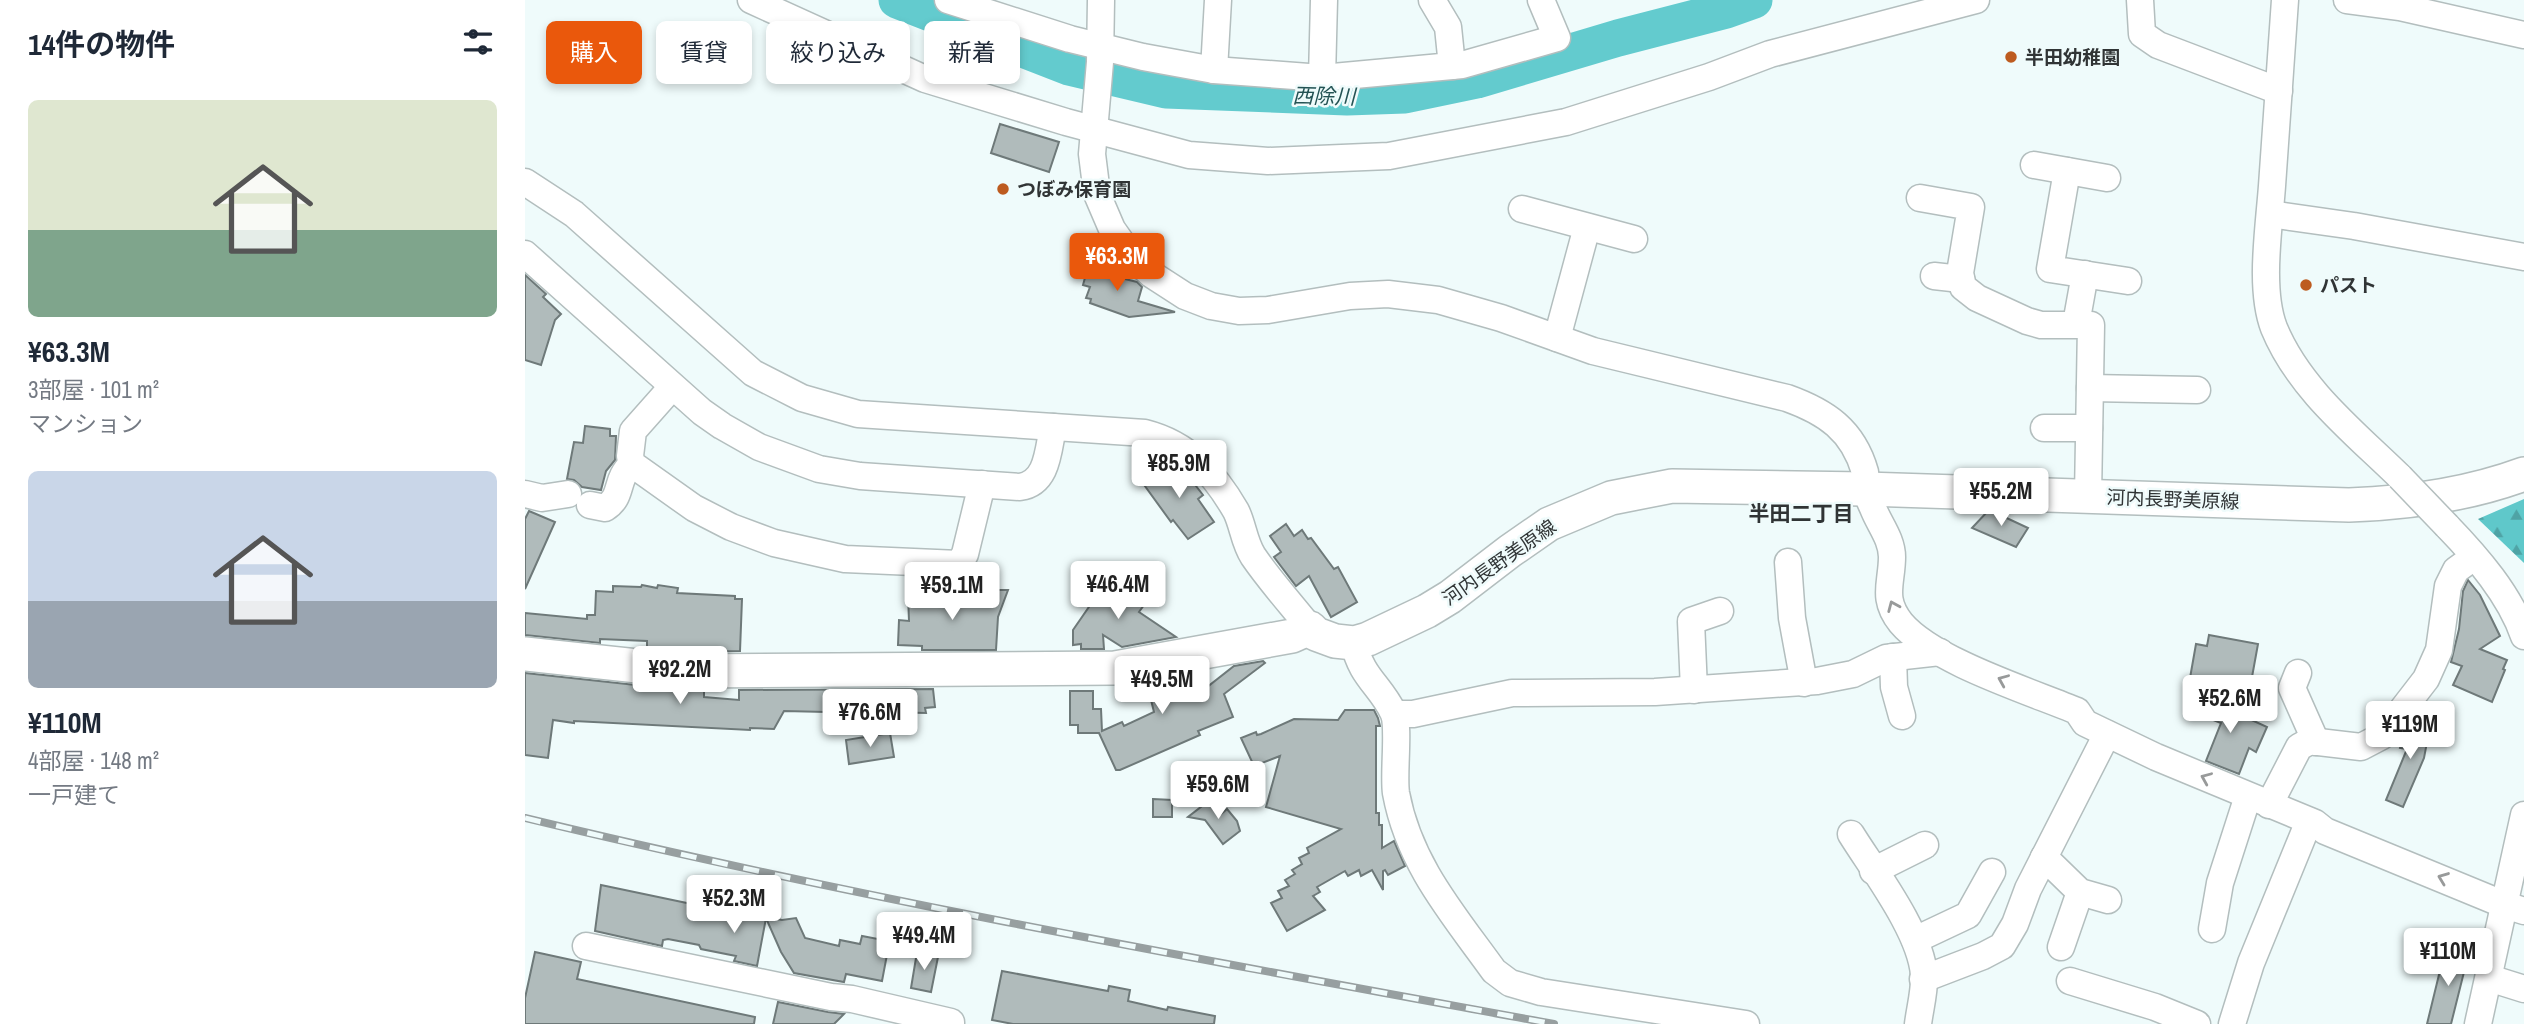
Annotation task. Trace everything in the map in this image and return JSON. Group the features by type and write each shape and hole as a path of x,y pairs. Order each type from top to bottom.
{"main road":[{"name":"河内長野美原線","path":"1354,643 1427,611 1549,524 1611,498 1672,486 1865,489 2349,505 2429,499 2485,487 2524,474"},
{"path":"525,654 684,671 1115,668 1292,636 1310,628 1325,638 1354,643"}],"street":[{"path":"751,0 926,79 1189,155 1268,161 1389,156 1566,122 1709,77 1770,54 1976,0"},
{"path":"948,0 1100,52 1214,70 1322,78 1462,65 1557,38 1541,0"},
{"path":"1101,0 1100,52 1091,155 1097,194 1112,229 1132,256 1151,274 1185,296 1211,306 1239,311 1268,310 1350,296 1388,294 1438,300 1463,306 1593,351 1787,398 1814,408 1837,424 1854,446 1866,477 1865,489 1891,545 1888,595 1891,607 1901,622 1917,637 1940,652 2077,712 2085,723 2107,734 2309,821 2325,831 2515,908"},
{"path":"1214,70 1218,0"},
{"path":"1322,78 1324,0"},
{"path":"1432,0 1448,27 1452,66"},
{"path":"2140,0 2142,34 2158,45 2279,91"},
{"path":"2285,0 2267,282 2274,328 2298,370 2321,399 2400,477 2474,557 2507,600 2524,636"},
{"path":"2347,0 2400,7 2524,35"},
{"path":"2034,165 2107,178"},
{"path":"2067,171 2050,269 2129,281"},
{"path":"525,182 574,214 739,362 767,382 811,401 858,414 1145,433 1167,440 1189,452 1209,474 1236,512 1253,556 1310,628"},
{"path":"1920,198 1981,209 1960,273 1963,287 1977,298 2031,333 2076,324 2091,325 2088,496"},
{"path":"1522,209 1634,239"},
{"path":"2270,214 2354,226 2524,257"},
{"path":"1557,338 1587,227"},
{"path":"525,254 673,387 722,426 759,447 800,463 840,474 1028,486 1042,475 1053,427"},
{"path":"2076,324 2085,275"},
{"path":"1934,276 1961,279"},
{"path":"673,387 632,431 632,464 694,508 731,527 773,543 845,559 954,566 959,564 965,554 982,484"},
{"path":"2090,388 2197,390"},
{"path":"2044,428 2089,428"},
{"path":"525,494 579,500 605,508 616,498 622,473 632,464"},
{"path":"2212,929 2220,883 2259,801 2299,747 2310,741 2361,747 2382,736 2426,678 2438,650 2448,586 2456,570 2474,557"},
{"path":"1788,562 1792,618 1804,683"},
{"path":"1693,690 1691,621 1720,611"},
{"path":"1354,643 1357,660 1363,671 1395,714 1395,791 1409,840 1421,868 1494,971 1510,983 1541,992 1747,1024"},
{"path":"1395,714 1413,714 1512,693 1604,694 1804,683 1853,674 1893,657 1940,652"},
{"path":"1893,657 1894,687 1902,716"},
{"path":"2298,673 2292,688 2316,742"},
{"path":"1923,979 1983,956 2001,946 2015,924 2028,889 2107,734"},
{"path":"2478,1024 2489,978 2515,908 2524,815"},
{"path":"2232,1024 2251,963 2309,821"},
{"path":"1851,834 1915,940 1923,979 1918,1024"},
{"path":"1873,871 1925,845"},
{"path":"2044,857 2080,892 2108,900"},
{"path":"1915,940 1968,915 1991,872"},
{"path":"2061,947 2080,892"},
{"path":"586,946 831,997 852,999 951,1024"},
{"path":"2489,978 2524,989"},
{"path":"2070,981 2155,1007 2197,1024"}],"green space":[{"path":"2524,499 2524,563 2478,519"}],"building":[{"path":"1000,124 1059,142 1049,172 991,153"},
{"path":"1089,263 1126,274 1125,279 1137,282 1142,287 1138,301 1175,312 1129,317 1090,303 1091,299 1086,298 1090,287 1083,285"},
{"path":"525,275 546,294 543,297 561,314 555,320 541,365 525,360"},
{"path":"585,426 610,429 610,436 616,436 615,460 606,471 601,490 582,487 574,480 567,479 574,442 583,443"},
{"path":"1170,462 1187,485 1192,481 1203,495 1198,499 1214,522 1188,539 1173,520 1171,522 1142,482"},
{"path":"529,511 555,522 525,589 525,519"},
{"path":"1987,512 1996,513 2028,528 2016,547 1972,528"},
{"path":"1286,524 1294,536 1302,530 1334,569 1338,567 1357,602 1331,617 1309,576 1296,586 1274,557 1281,552 1270,536"},
{"path":"1123,580 1149,598 1139,612 1176,637 1122,647 1103,635 1104,649 1081,649 1081,644 1073,645 1073,630 1100,591 1111,599"},
{"path":"2468,580 2480,595 2500,636 2480,649 2507,660 2492,702 2453,685 2462,666 2451,662 2459,629 2463,591"},
{"path":"613,586 678,588 677,593 735,596 735,599 742,599 740,651 685,652 647,648 647,641 600,639 600,643 525,635 525,613 587,619 587,615 595,615 596,591 613,592"},
{"path":"991,590 1008,590 998,617 996,650 922,650 922,646 898,645 899,620 909,621 908,595 955,591 956,603 987,599"},
{"path":"2209,635 2258,644 2250,688 2190,678 2196,644 2207,646"},
{"path":"1263,661 1265,663 1224,694 1233,717 1198,731 1200,735 1120,770 1116,770 1099,733 1078,733 1078,725 1070,725 1070,691 1093,691 1093,709 1101,709 1102,731 1122,722 1124,726 1154,712 1150,696 1166,692 1164,679 1200,672 1202,691 1234,666"},
{"path":"525,673 704,690 704,697 739,700 739,690 933,689 935,707 925,708 926,713 881,712 877,697 826,697 826,712 784,711 774,729 750,730 553,720 548,758 525,755"},
{"path":"2197,695 2267,727 2256,752 2249,748 2239,774 2206,761 2221,723 2190,711"},
{"path":"1345,710 1374,710 1378,718 1380,726 1376,726 1376,813 1379,813 1379,825 1382,825 1382,848 1394,841 1405,866 1388,875 1383,871 1383,890 1372,870 1361,876 1359,870 1348,876 1345,871 1317,887 1320,892 1313,896 1325,910 1287,931 1271,903 1282,898 1278,891 1289,886 1285,880 1295,874 1292,870 1302,864 1299,858 1309,853 1307,848 1341,829 1266,807 1280,756 1254,766 1241,738 1256,732 1257,735 1261,734 1294,719 1338,720"},
{"path":"2421,711 2427,712 2424,737 2428,737 2424,758 2403,807 2386,800 2407,749 2400,748 2403,735 2409,734 2410,726"},
{"path":"890,733 894,757 849,764 846,740"},
{"path":"1153,799 1172,800 1172,817 1153,817"},
{"path":"1210,800 1221,814 1227,809 1237,821 1240,831 1223,844 1205,820 1188,817"},
{"path":"601,885 744,915 782,920 796,918 805,938 839,946 840,940 860,944 862,936 878,939 878,942 889,944 882,981 846,974 844,982 794,973 766,918 757,966 734,961 736,956 701,949 699,945 668,939 663,940 662,946 595,931"},
{"path":"2445,950 2468,956 2451,1024 2427,1024"},
{"path":"535,952 581,962 577,979 755,1017 754,1024 525,1024 525,998"},
{"path":"917,952 938,957 931,992 911,988"},
{"path":"1002,971 1108,991 1109,986 1130,990 1128,1001 1167,1010 1168,1007 1215,1016 1214,1024 1013,1024 992,1020"},
{"path":"778,1002 844,1014 834,1024 773,1024"}],"waterway":[{"name":"西除川","path":"897,0 1069,67 1166,90 1347,97 1405,95 1477,80 1754,0"}],"railway":[{"path":"525,818 909,903 1554,1024"}],"place":[{"name":"半田幼稚園","path":"2011,57"},
{"name":"つぼみ保育園","path":"1003,189"},
{"name":"パスト","path":"2306,285"}],"district":[{"name":"半田二丁目","path":"1801,513"}]}
